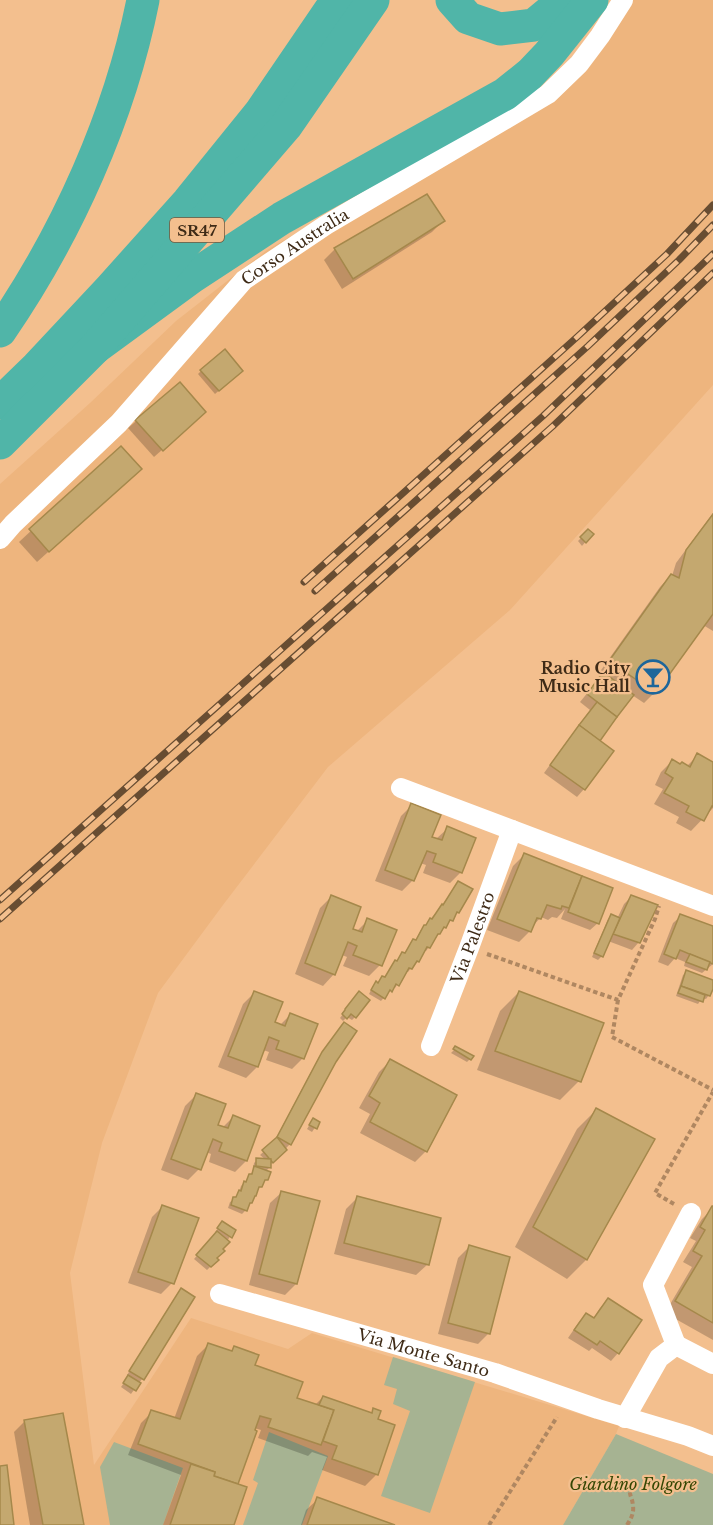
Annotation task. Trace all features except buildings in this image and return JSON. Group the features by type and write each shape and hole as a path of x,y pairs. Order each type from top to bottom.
{"highway":[{"path":"0,331 50,250 69,214 99,146 125,72 143,0"},
{"name":"SR47","path":"0,403 110,289 188,202 260,113 337,0"},
{"name":"SR47","path":"0,443 95,348 286,126 373,0"},
{"path":"452,0 468,18 500,29 534,25 562,0"},
{"path":"95,348 192,277 282,218 505,93 530,74 549,54 592,0"}],"street":[{"name":"Corso Australia","path":"0,539 119,423 244,280 326,225 548,94 579,64 623,0"},
{"path":"401,788 713,906"},
{"name":"Via Palestro","path":"431,1046 512,830"},
{"path":"691,1213 653,1285 676,1345 713,1364"},
{"name":"Via Monte Santo","path":"220,1294 495,1373 713,1446"},
{"path":"625,1418 659,1358 676,1345"},
{"name":"Via Monte Santo","path":"691,1437 713,1433"}],"path":[{"path":"665,888 654,919 618,1000 612,1037 713,1091 655,1193 691,1213"},
{"path":"469,948 618,1000"},
{"path":"489,1525 568,1399"},
{"path":"627,1525 632,1516 633,1505 628,1491 632,1482"}],"shaded area":[{"path":"612,0 713,0 713,385 510,610 328,767 158,993 102,1143 70,1273 94,1465 191,1318 288,1349 312,1333 619,1426 616,1434 563,1525 0,1525 0,484 176,321 267,250 531,98 581,48"}],"green space":[{"path":"393,1357 475,1382 430,1513 381,1496 410,1411 393,1404 397,1389 384,1385"},
{"path":"269,1432 328,1456 302,1525 243,1525 258,1483 253,1480"},
{"name":"Giardino Folgore","path":"616,1434 713,1474 713,1525 563,1525"},
{"path":"114,1442 183,1468 163,1525 110,1525 100,1467"}],"railway":[{"path":"304,582 577,337 667,254 713,205"},
{"path":"315,591 588,346 713,225"},
{"path":"0,900 543,416 713,254"},
{"path":"0,919 553,426 713,273"}],"place":[{"name":"Radio City Music Hall","path":"653,677"}]}
